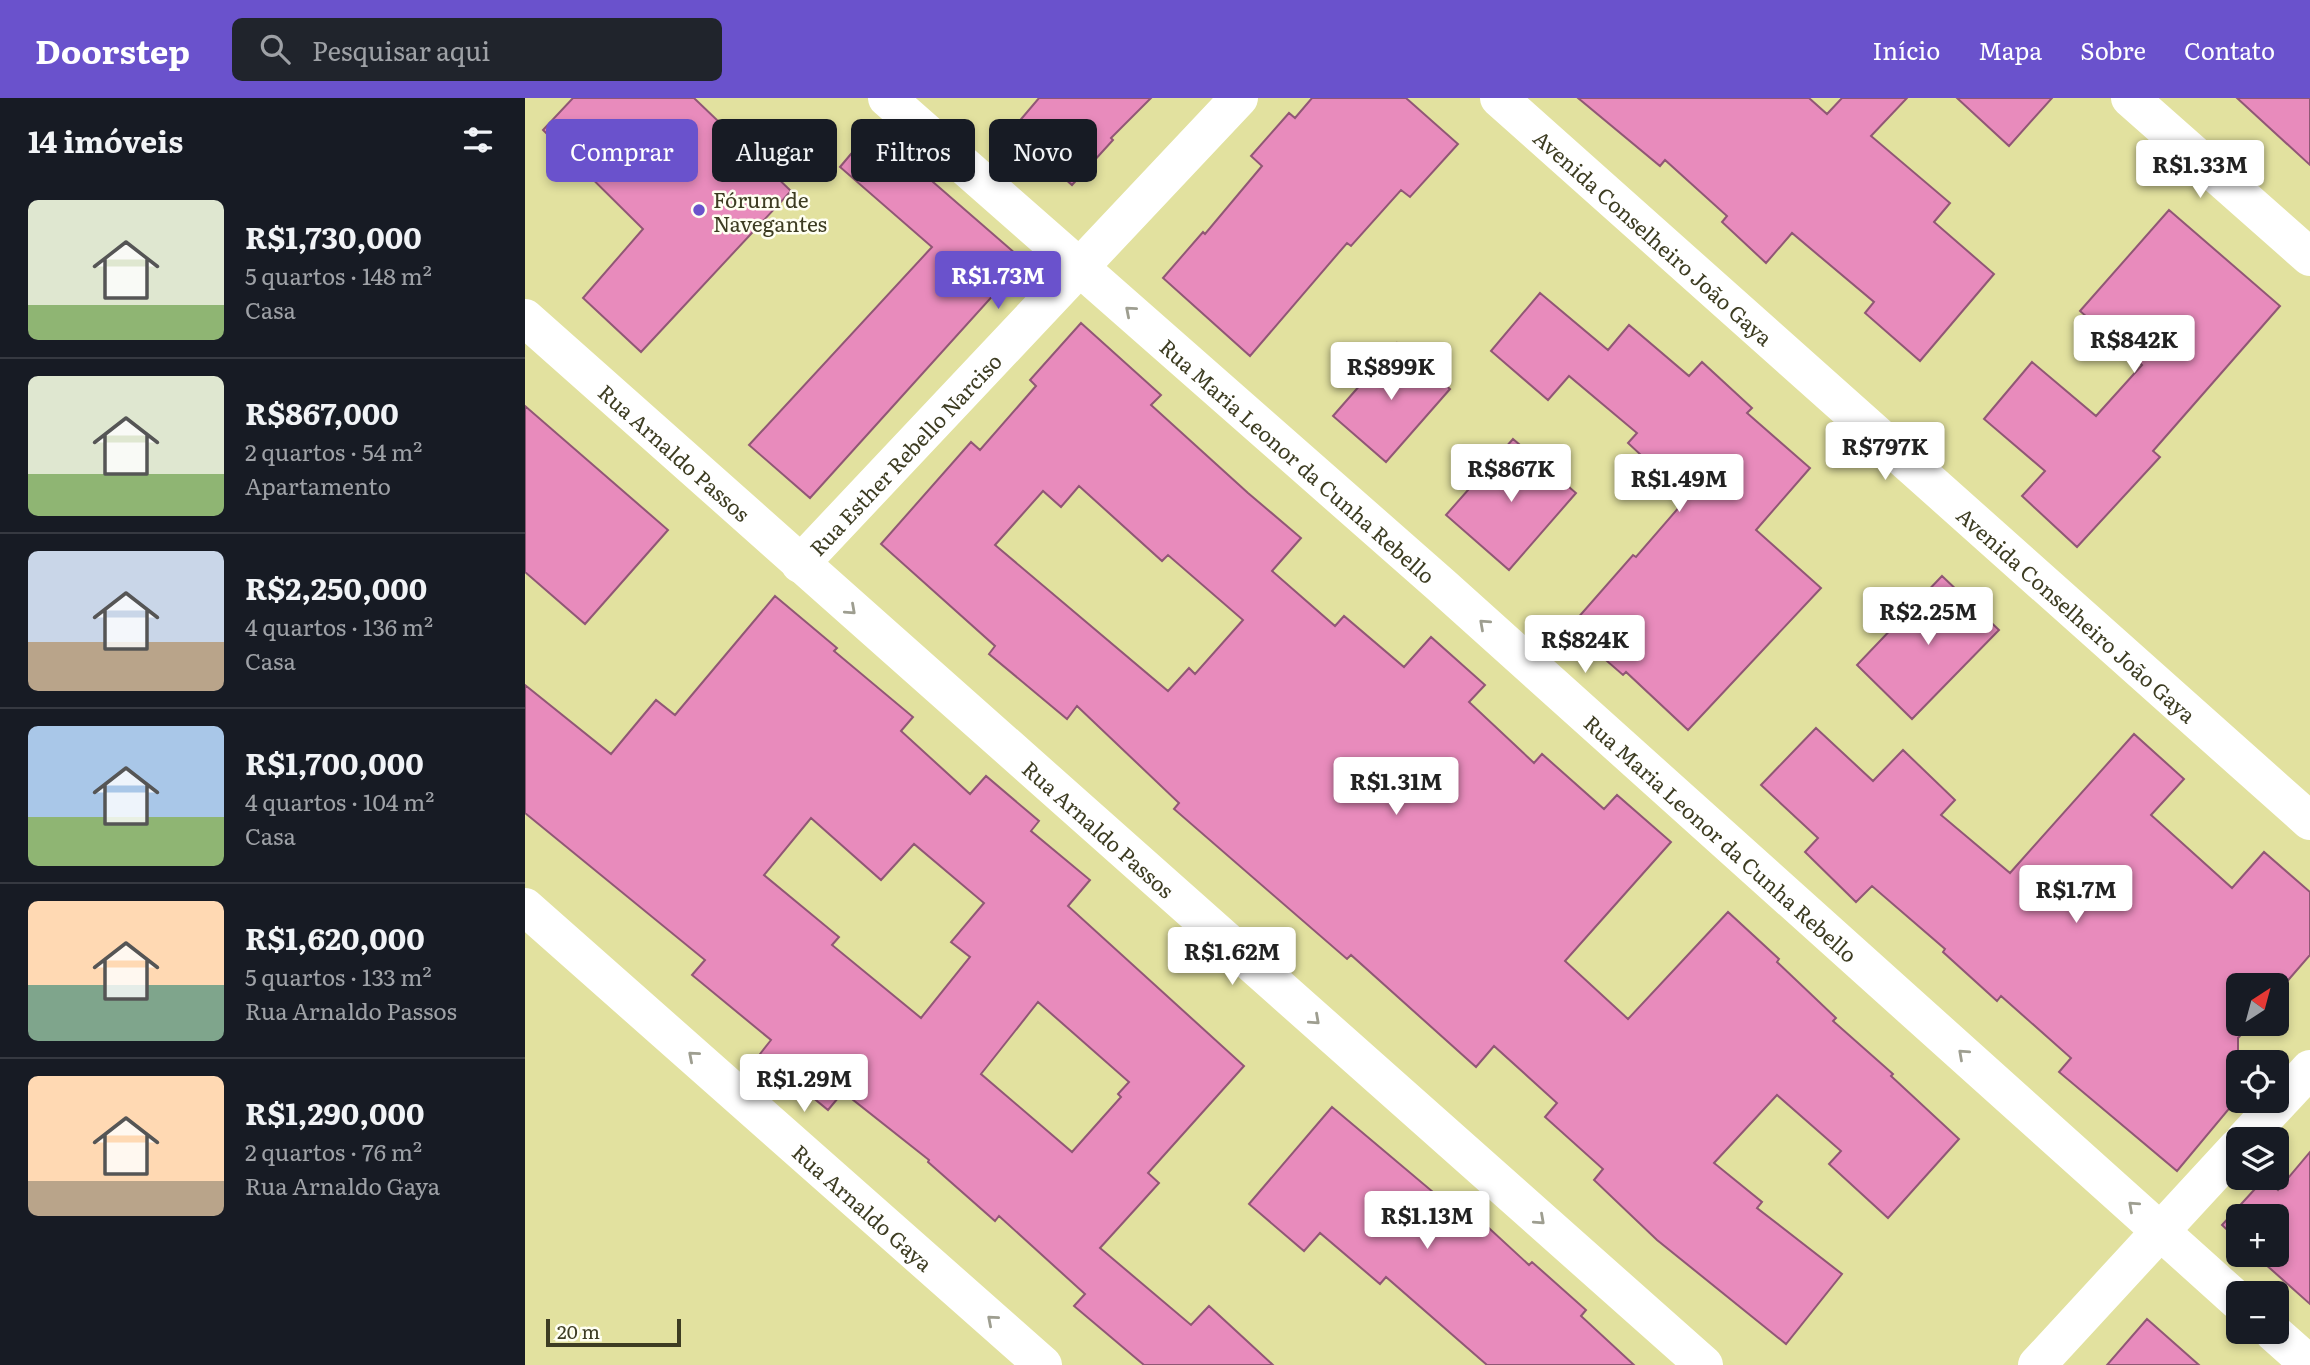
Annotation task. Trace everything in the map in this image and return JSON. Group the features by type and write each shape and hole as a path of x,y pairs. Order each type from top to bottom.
{"street":[{"name":"Rua Maria Leonor da Cunha Rebello","path":"887,98 1452,596 2226,1290"},
{"name":"Rua Esther Rebello Narciso","path":"800,565 1239,98"},
{"name":"Avenida Conselheiro João Gaya","path":"1499,98 2310,821"},
{"path":"2130,98 2310,257"},
{"name":"Rua Arnaldo Passos","path":"525,318 1704,1365"},
{"name":"Rua Arnaldo Gaya","path":"525,907 1043,1365"},
{"path":"2256,1127 2310,1069"},
{"path":"2037,1365 2226,1160"},
{"path":"2286,1344 2310,1365"}],"building":[{"name":"Fórum de Navegantes","path":"573,98 694,98 716,119 712,119 712,182 782,182 791,191 641,352 583,298 643,229 596,182 698,182 698,119 553,119"},
{"path":"1039,98 1151,98 1111,138 1113,140 1097,158 1097,119 1021,119"},
{"path":"1312,98 1406,98 1458,144 1410,197 1401,190 1351,246 1347,243 1250,356 1163,278 1203,232 1205,234 1262,166 1251,156 1289,113 1295,118"},
{"path":"1578,98 1809,98 1827,114 1842,98 1907,98 1871,136 1950,203 1934,222 1994,274 1920,361 1865,313 1874,302 1792,233 1766,263 1722,222 1727,216 1665,160 1660,166"},
{"path":"1957,98 2052,98 2009,146"},
{"path":"2237,98 2310,98 2310,165"},
{"path":"851,154 851,177 840,167"},
{"path":"857,182 933,182 1024,261 810,498 749,445 932,247"},
{"path":"2169,210 2280,306 2153,451 2160,457 2077,547 2022,496 2045,471 1984,419 2032,362 2096,416 2142,365 2080,311"},
{"path":"1540,293 1608,350 1629,325 1689,376 1702,362 1752,408 1747,413 1810,468 1756,530 1821,588 1688,730 1626,672 1623,675 1569,628 1687,498 1628,443 1637,433 1569,376 1548,400 1491,351"},
{"path":"1081,323 1161,395 1151,405 1301,538 1272,571 1335,626 1344,616 1404,667 1431,637 1485,685 1469,702 1534,763 1542,754 1604,809 1617,795 1671,842 1565,961 1628,1019 1728,912 1779,959 1777,962 1836,1018 1833,1021 1893,1074 1891,1076 1959,1139 1888,1218 1829,1164 1841,1151 1777,1095 1714,1163 1762,1202 1757,1208 1842,1274 1786,1344 1657,1240 1594,1180 1603,1169 1545,1117 1557,1103 1494,1046 1476,1067 1351,955 1347,959 1174,809 1179,803 1077,706 1067,719 989,654 995,646 881,544 971,442 980,450 1036,386 1030,380","holes":["1079,486 1162,561 1168,555 1243,620 1195,674 1189,668 1168,691 995,545 1043,491 1061,507"]},
{"path":"1397,343 1450,389 1386,462 1333,416"},
{"path":"525,406 668,530 585,624 525,572"},
{"path":"1513,439 1576,493 1509,570 1446,515"},
{"path":"1942,576 1999,630 1912,719 1857,665"},
{"path":"775,596 837,648 834,651 913,717 901,731 970,794 986,776 1039,821 1031,831 1090,880 1068,906 1244,1066 1148,1173 1159,1183 1100,1248 1191,1325 1209,1306 1273,1365 1144,1365 1074,1306 1085,1294 999,1216 995,1221 928,1162 929,1160 843,1092 828,1110 760,1054 771,1040 692,975 705,960 525,813 525,685 611,754 656,700 675,715","holes":["811,818 881,880 914,844 984,903 951,942 970,957 921,1018 832,945 839,937 764,875","1038,1002 1129,1082 1118,1094 1121,1097 1072,1152 981,1074"]},
{"path":"1816,728 1873,781 1903,750 1955,800 1941,815 2010,873 2134,734 2184,779 2151,815 2232,888 2264,852 2310,892 2310,955 2289,979 2289,973 2226,973 2226,1036 2240,1036 2238,1050 2226,1050 2226,1112 2177,1171 2059,1072 2071,1058 2001,996 1997,1001 1943,952 1945,949 1872,886 1856,902 1805,852 1818,838 1761,785"},
{"path":"1332,1107 1459,1214 1466,1207 1529,1265 1532,1262 1586,1310 1581,1316 1634,1365 1487,1365 1386,1277 1380,1284 1320,1233 1304,1251 1249,1204"},
{"path":"2310,1152 2310,1304 2289,1285 2289,1281 2284,1281 2268,1267 2289,1267 2289,1204 2241,1204 2254,1190 2289,1190 2289,1177"},
{"path":"2147,1319 2199,1365 2107,1365"}],"place":[{"name":"Fórum de Navegantes","path":"699,210"}]}
